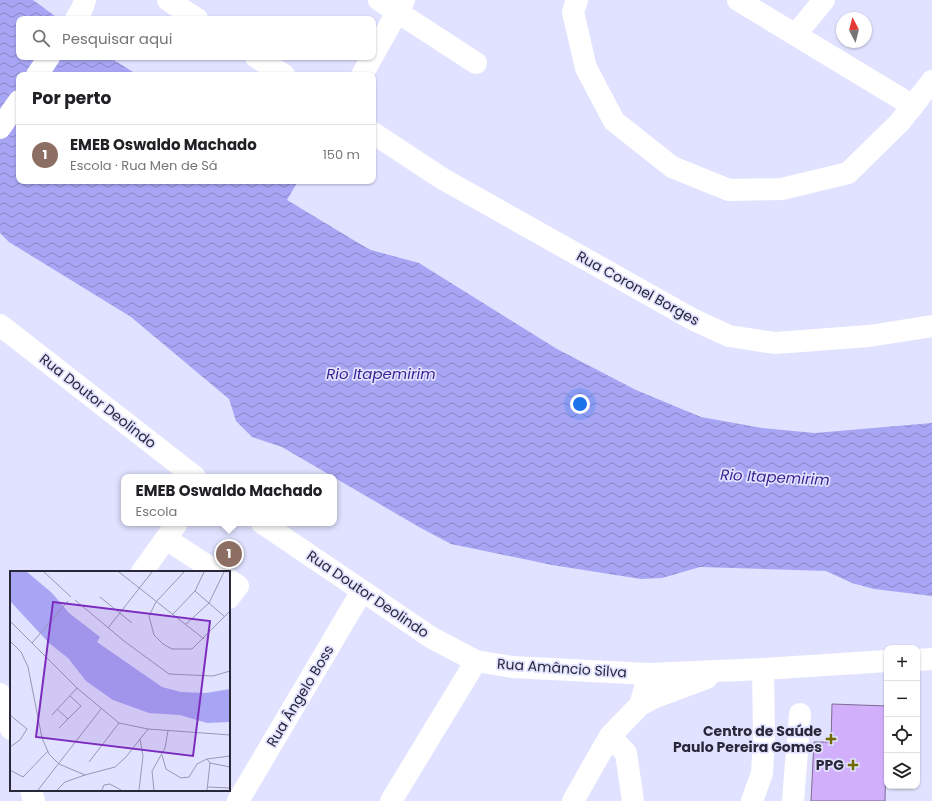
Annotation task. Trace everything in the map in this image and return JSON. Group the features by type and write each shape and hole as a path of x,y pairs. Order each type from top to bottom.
{"street":[{"path":"379,0 401,6 476,63"},
{"path":"578,0 573,12 586,68 614,122 672,167 729,190 782,189 848,173 900,122 932,81"},
{"path":"738,0 913,106"},
{"path":"796,34 824,0"},
{"path":"171,1 193,16"},
{"path":"376,49 401,6"},
{"path":"39,72 47,60"},
{"path":"261,60 279,72"},
{"path":"364,72 370,60"},
{"path":"0,128 16,105"},
{"name":"Rua Coronel Borges","path":"376,135 443,179 694,320 729,336 775,343 869,336 932,326"},
{"name":"Rua Doutor Deolindo","path":"0,325 191,474"},
{"name":"Rua Doutor Deolindo","path":"266,526 432,638 476,661"},
{"path":"143,571 171,531 216,571"},
{"path":"230,581 238,586 230,597"},
{"name":"Rua Ângelo Boss","path":"238,801 362,591"},
{"path":"920,660 932,659"},
{"path":"391,801 476,661"},
{"name":"Rua Amâncio Silva","path":"476,661 512,667 649,674 764,669 884,661"},
{"path":"752,801 762,774 764,737 764,669"},
{"path":"572,801 610,736 640,705 653,698 725,671"},
{"path":"640,705 649,674"},
{"path":"0,694 10,726"},
{"path":"793,801 800,714"},
{"path":"610,736 626,753 633,801"},
{"path":"30,791 34,801"}],"water":[{"name":"Rio Itapemirim","path":"0,0 33,0 55,16 16,16 16,60 114,60 133,72 16,72 16,184 296,184 287,200 360,244 371,250 419,263 557,349 636,390 701,417 762,428 815,433 932,423 932,596 874,589 852,583 826,571 700,567 662,578 641,579 552,565 451,544 337,479 337,474 328,474 282,447 252,437 236,421 229,399 131,317 9,242 0,233"}],"building":[{"name":"PPG","path":"832,704 884,706 885,801 811,801 814,742 831,742"}],"place":[{"name":"EMEB Oswaldo Machado","path":"229,554"},
{"name":"Centro de Saúde Paulo Pereira Gomes","path":"831,739"},
{"name":"PPG","path":"853,765"}]}
